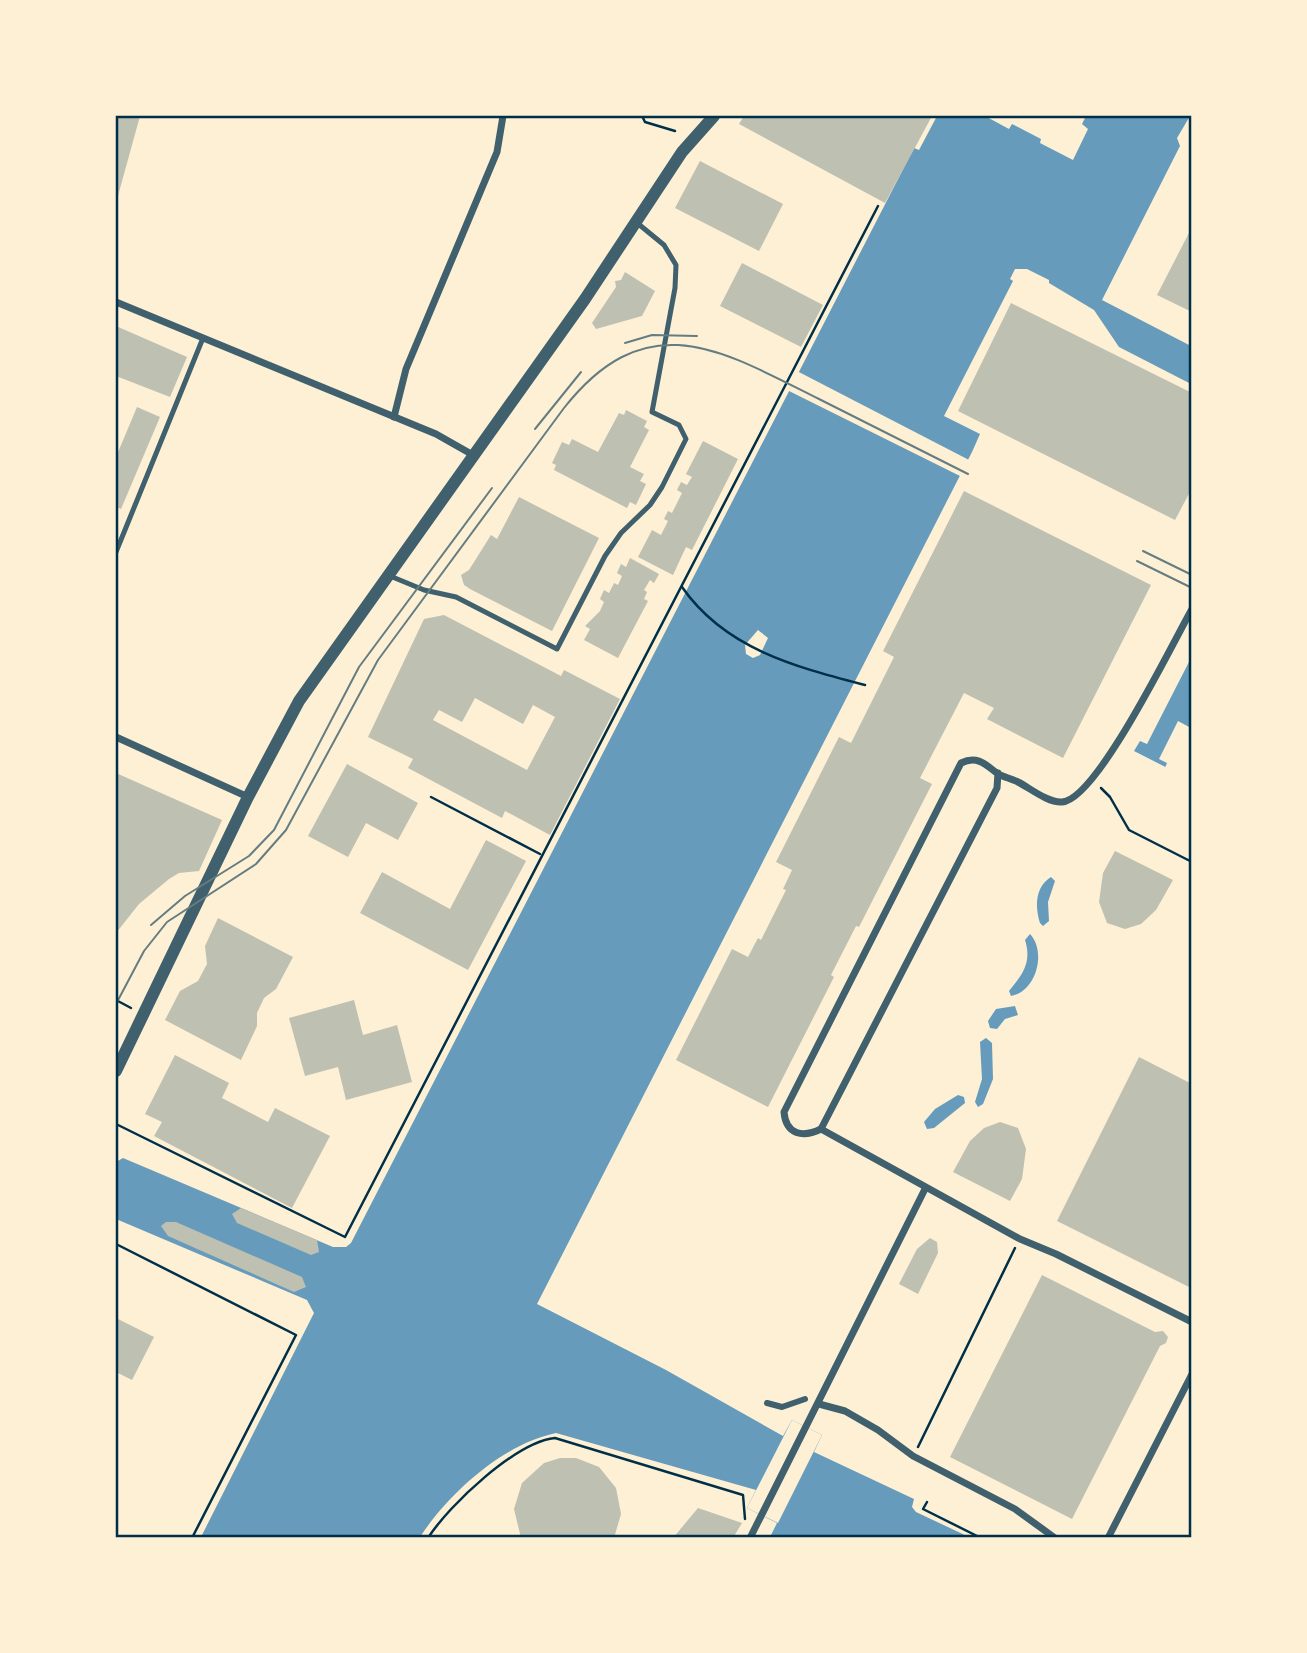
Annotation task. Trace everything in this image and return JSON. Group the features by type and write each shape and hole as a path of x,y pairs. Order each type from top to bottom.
{"street":[{"path":"394,417 406,369 497,152 503,116"},
{"path":"116,1071 248,797 299,701 636,222 687,144 714,116"},
{"path":"116,302 453,442 473,455"},
{"path":"998,773 997,788 821,1129 805,1135 792,1131 785,1120 784,1112 961,763 969,760 981,761 998,773 1058,802 1073,798 1098,772 1122,735 1192,609"},
{"path":"116,737 248,797"},
{"path":"821,1129 925,1189 1020,1239 1056,1254 1192,1322"},
{"path":"750,1538 925,1189"},
{"path":"1108,1538 1192,1374"},
{"path":"766,1403 782,1406 805,1399"},
{"path":"819,1404 858,1418 913,1456 1015,1509 1051,1537"}],"lane":[{"path":"387,575 424,590 456,597 556,649 605,556 621,533 650,505 686,439 679,425 652,412 675,288 676,265 664,245 636,222"},
{"path":"116,552 203,338"},
{"path":"805,1399 819,1404"}],"path":[{"path":"642,116 645,122 675,131"},
{"path":"116,1124 345,1237 878,206"},
{"path":"682,587 709,618 748,646 772,658 865,685"},
{"path":"1101,788 1110,797 1129,830 1192,862"},
{"path":"431,797 540,854"},
{"path":"116,1244 296,1335 192,1538"},
{"path":"913,1456 1015,1248"},
{"path":"428,1538 476,1483 534,1444 555,1438 743,1496 744,1519"},
{"path":"927,1502 923,1509 981,1538"}],"water":[{"path":"937,116 985,116 1009,129 1012,124 1041,139 1040,143 1073,160 1088,129 1082,124 1086,116 1190,116 1177,138 1180,146 1102,300 1191,346 1191,384 1119,347 1094,310 1049,283 1049,280 1027,269 1015,269 1010,279 1013,281 944,416 980,434 972,452 537,1304 666,1370 783,1436 792,1420 822,1435 814,1452 914,1499 912,1507 916,1512 969,1537 770,1537 777,1523 747,1508 756,1490 556,1433 536,1439 497,1459 446,1504 420,1537 201,1537 314,1313 307,1300 116,1219 116,1162 123,1158 333,1247 346,1247 351,1243 914,148 919,150"},
{"path":"1191,658 1191,780 1134,751 1140,741 1147,744"},
{"path":"1051,877 1055,881 1048,902 1049,921 1043,926 1038,917 1038,897 1042,886"},
{"path":"1030,934 1038,951 1036,970 1027,987 1011,996 1009,991 1027,961 1025,940"},
{"path":"1015,1006 1018,1015 1005,1019 997,1029 990,1028 988,1021 996,1009"},
{"path":"986,1038 992,1043 993,1079 983,1104 978,1107 975,1102 982,1079 980,1042"},
{"path":"958,1095 964,1097 965,1103 934,1128 927,1129 924,1122 935,1109"}],"pier":[{"path":"795,370 971,461 962,477 785,389"},
{"path":"758,630 768,638 760,655 753,658 746,654 745,645"},
{"path":"1178,721 1191,728 1192,784 1164,770 1167,763 1159,759"},
{"path":"792,1420 822,1435 778,1523 747,1508"}],"building":[{"path":"116,116 140,116 116,203"},
{"path":"744,116 932,116 885,203 739,124"},
{"path":"700,161 783,204 759,251 675,208"},
{"path":"1192,227 1192,312 1157,295"},
{"path":"742,263 823,305 801,347 720,306"},
{"path":"625,272 655,291 642,316 596,329 592,323 616,287 615,281 621,280"},
{"path":"1011,303 1192,393 1192,488 1175,520 958,411"},
{"path":"116,326 187,357 170,397 116,376"},
{"path":"137,407 160,417 121,509 116,507 116,457"},
{"path":"626,410 647,421 644,427 649,430 630,467 644,474 640,481 646,484 636,505 630,502 627,508 554,470 556,465 552,463 562,442 569,445 572,439 598,452 619,413 624,415"},
{"path":"703,441 738,459 692,550 686,547 673,575 638,557 652,530 661,535 668,521 664,519 668,511 672,513 682,493 677,490 681,482 687,485 692,477 686,474"},
{"path":"964,491 1151,585 1063,758 987,719 994,708 964,693 920,778 932,784 859,927 856,926 831,975 834,977 768,1107 676,1060 732,949 748,957 758,938 761,940 786,890 783,889 792,870 776,862 839,737 851,743 894,657 883,651"},
{"path":"519,497 599,538 552,631 470,589 464,585 461,575 469,570 491,535 497,539"},
{"path":"630,558 659,574 654,583 650,580 644,590 647,592 644,599 648,601 618,658 584,640 590,629 585,626 600,611 604,602 600,599 604,590 609,593 614,583 618,585 622,576 617,573 621,564 626,567"},
{"path":"444,615 561,676 564,670 620,699 550,835 505,811 502,818 408,768 413,759 368,737 424,619","holes":["475,698 523,724 533,705 555,717 527,770 433,720 439,710 462,722"]},
{"path":"347,764 418,803 398,840 366,823 348,857 308,836"},
{"path":"116,773 222,820 199,871 179,873 169,879 139,904 116,933"},
{"path":"486,840 526,861 468,970 360,913 382,872 450,909"},
{"path":"1115,851 1173,880 1156,910 1141,924 1125,929 1107,923 1099,902 1103,873"},
{"path":"218,918 293,957 276,989 264,998 257,1013 257,1026 241,1060 165,1020 180,991 198,981 207,964 205,946"},
{"path":"354,1000 363,1035 397,1025 412,1082 346,1100 338,1067 305,1076 289,1018"},
{"path":"175,1055 229,1083 222,1098 268,1122 275,1108 330,1136 292,1208 154,1136 162,1122 145,1114"},
{"path":"1139,1057 1192,1084 1191,1288 1057,1221"},
{"path":"1000,1122 1018,1128 1026,1149 1022,1179 1010,1201 953,1172 970,1141 984,1128"},
{"path":"241,1208 317,1240 319,1252 311,1255 237,1223 232,1214"},
{"path":"166,1222 176,1222 302,1277 306,1287 294,1292 168,1236 161,1226"},
{"path":"930,1238 937,1242 938,1253 918,1294 899,1284 917,1249"},
{"path":"1042,1275 1155,1332 1163,1331 1168,1337 1166,1343 1160,1346 1072,1519 950,1457"},
{"path":"116,1318 154,1337 132,1380 116,1372"},
{"path":"560,1458 576,1458 599,1467 616,1488 621,1514 614,1538 521,1538 514,1509 522,1483 544,1463"},
{"path":"698,1508 742,1523 733,1538 673,1538"}],"tram line":[{"path":"625,343 652,335 697,336"},
{"path":"116,1004 144,951 167,922 256,864 286,830 378,660 564,408 595,375 625,355 655,346 686,346 717,353 783,381 968,474"},
{"path":"535,429 581,372"},
{"path":"151,925 185,896 249,856 274,830 359,667 492,488"},
{"path":"1143,551 1192,575"},
{"path":"1137,561 1192,588"}]}
